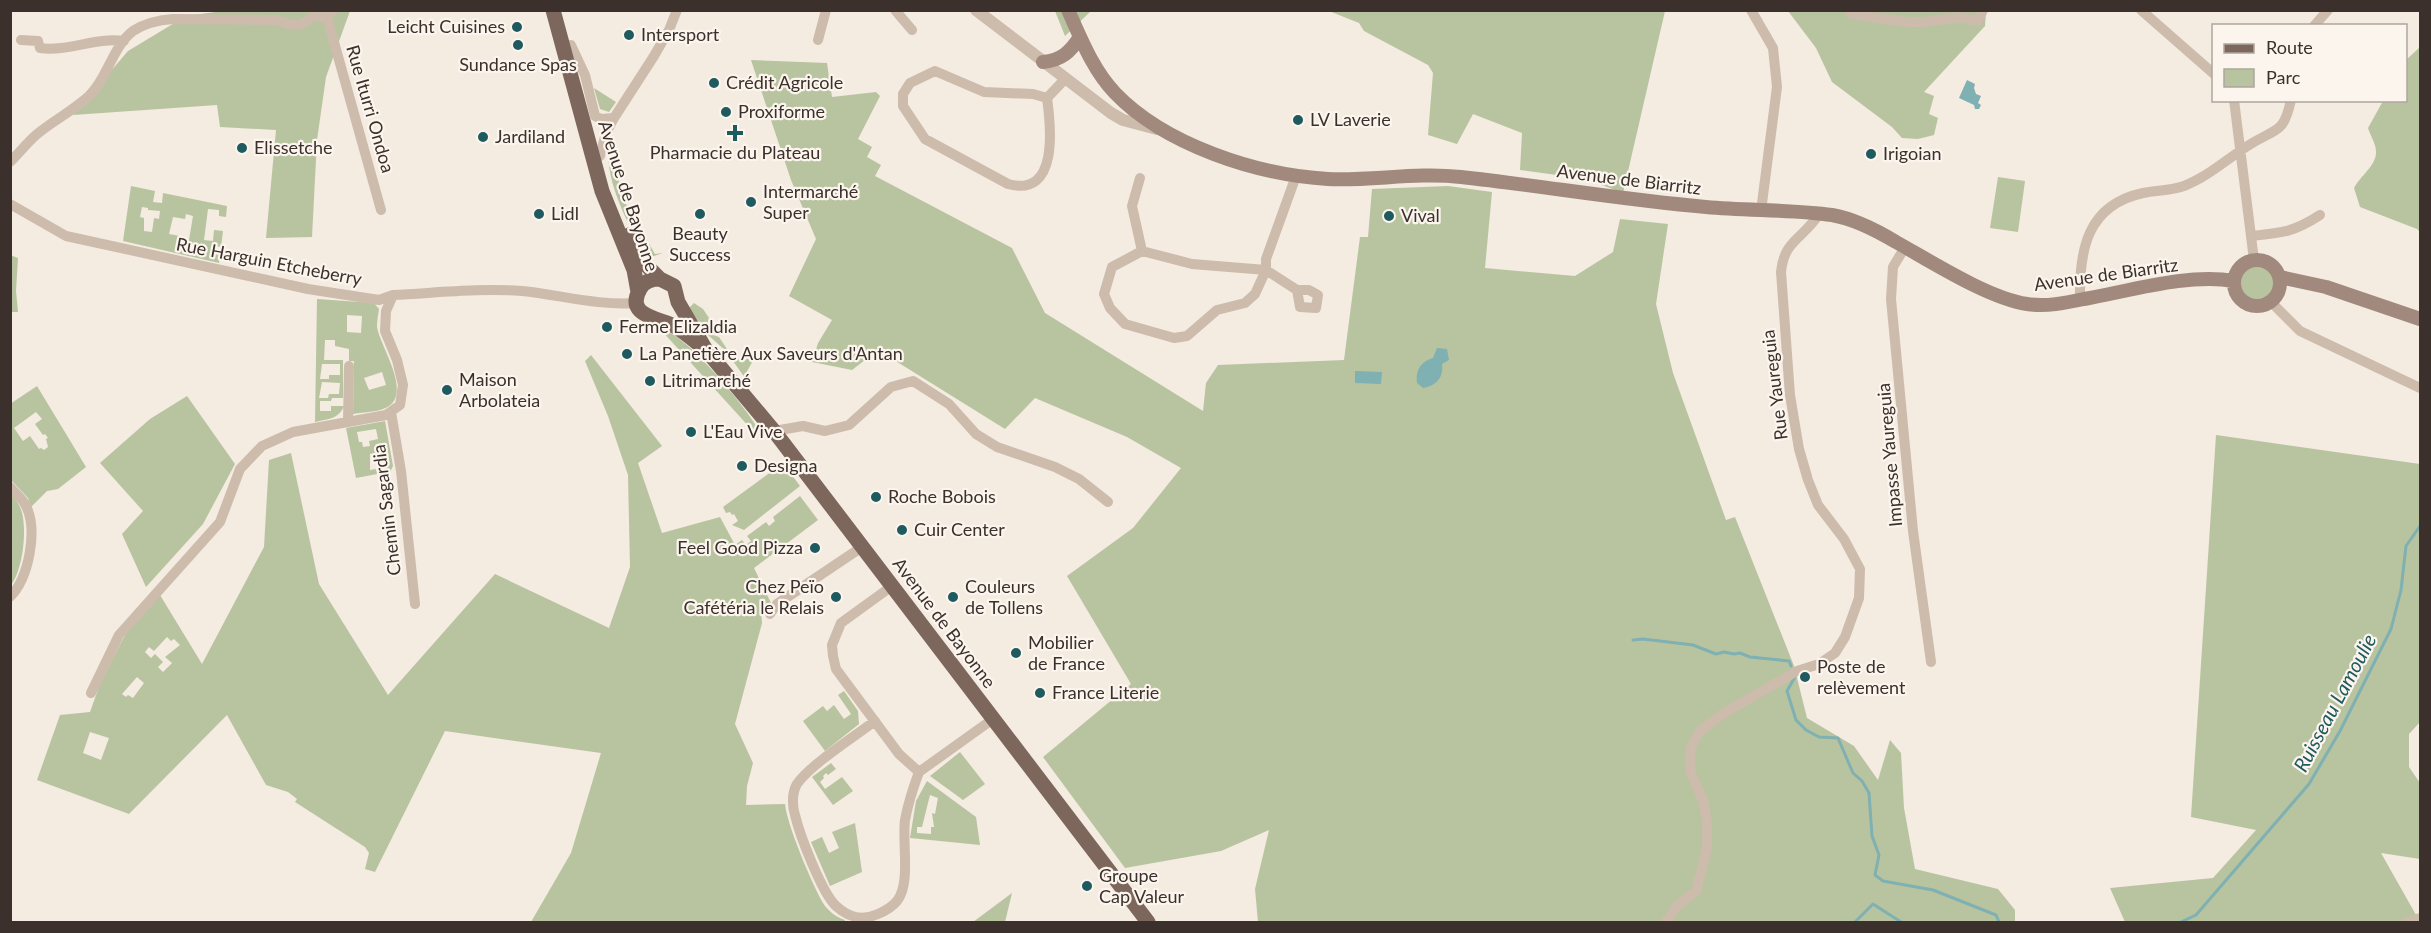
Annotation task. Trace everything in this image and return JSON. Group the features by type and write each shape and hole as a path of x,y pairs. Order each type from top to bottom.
{"main road":[{"name":"Avenue de Bayonne","path":"555,10 569,37"},
{"name":"Avenue de Bayonne","path":"555,10 602,191 634,270 638,298"},
{"name":"Avenue de Bayonne","path":"562,10 600,134 600,156 611,195 626,230 645,264 660,279"},
{"name":"Avenue de Biarritz","path":"1068,10 1091,59 1115,93 1158,129 1208,152 1296,176 1331,179 1426,175 1458,177 1622,199 1819,214 1844,218 1862,224 2007,299 2043,305 2190,281 2222,279 2234,281"},
{"path":"1043,63 1064,57 1072,50 1080,37"},
{"path":"2254,260 2261,260 2273,266 2280,278 2279,291 2271,302 2264,306 2249,305 2237,296 2234,281 2240,267 2254,260"},
{"path":"2280,278 2326,287 2421,319"},
{"path":"660,279 674,286 678,302 706,350 678,328 646,316 638,298 646,282 660,279"},
{"path":"660,320 672,314 678,302"},
{"name":"Avenue de Bayonne","path":"706,350 774,431 1148,922"}],"street":[{"path":"600,134 614,118 654,56 669,30 676,10"},
{"path":"818,40 826,10"},
{"path":"895,10 912,30"},
{"path":"976,10 1043,63 1123,120 1158,129"},
{"path":"1751,10 1773,48 1777,87 1761,211"},
{"path":"1849,10 1852,14 1906,22 1926,22 1958,17 1978,21 1983,10"},
{"path":"2141,10 2212,72"},
{"path":"2316,24 2328,10"},
{"path":"10,162 34,136 88,96 99,84 124,41 133,31 159,20 275,20 300,25 322,13"},
{"name":"Rue Iturri Ondoa","path":"322,13 381,210"},
{"name":"Avenue de Bayonne","path":"569,37 585,75 595,116 601,119 614,118"},
{"path":"21,40 38,41 40,48 52,50 108,39 124,41"},
{"path":"1047,98 1033,94 984,92 935,71 910,83 903,94 903,106 925,139 1008,184 1018,187 1034,182 1046,166 1051,145 1047,98 1065,79"},
{"name":"Avenue de Bayonne","path":"571,78 580,98 591,136 600,134"},
{"path":"2234,102 2254,260"},
{"path":"2080,300 2086,237 2094,221 2108,208 2126,197 2160,190 2172,190 2191,183 2241,153 2253,142 2275,133 2288,114 2291,102"},
{"path":"1296,176 1266,259 1266,270 1255,294 1245,303 1217,310 1187,336 1174,338 1125,324 1110,308 1104,294 1112,267 1142,251 1192,264 1266,270 1297,290"},
{"path":"1140,178 1131,207 1142,251"},
{"name":"Rue Harguin Etcheberry","path":"10,204 66,236 308,289 379,300 393,295 496,290 550,295 590,302 638,298"},
{"name":"Rue Yaureguia","path":"1666,922 1677,906 1696,891 1707,849 1707,822 1703,800 1690,771 1690,749 1699,732 1724,713 1797,671 1819,664 1834,653 1845,637 1859,598 1861,583 1857,563 1844,539 1818,505 1808,480 1794,426 1790,395 1781,283 1782,256 1787,248 1812,225 1819,214"},
{"path":"2252,236 2293,231 2320,214"},
{"name":"Impasse Yaureguia","path":"1905,247 1893,267 1891,298 1913,531 1931,662"},
{"path":"91,693 119,635 220,522 240,469 262,446 293,432 386,415 400,405 403,385 398,360 385,331 386,311 393,295"},
{"path":"2271,302 2300,331 2421,388"},
{"path":"348,422 349,366"},
{"path":"774,431 803,426 825,431 849,425 891,387 913,381 949,404 976,434 997,447 1055,467 1079,479 1108,502"},
{"name":"Chemin Sagardia","path":"391,412 401,471 415,604"},
{"path":"10,487 26,505 31,521 31,538 24,576 10,597"},
{"path":"770,614 777,604 862,547"},
{"path":"892,586 842,623 832,645 836,669 899,754 919,772"},
{"path":"875,721 819,763 796,785 793,801 795,815 822,886 835,905 854,918 872,917 885,911 897,900 903,887 905,820 919,772 993,719"},
{"path":"2407,922 2421,918"}],"green space":[{"path":"230,10 350,11 326,77 317,140 312,237 266,238 276,130 220,127 217,105 73,115 128,51 186,16"},
{"path":"1055,11 1091,11 1065,36"},
{"path":"1329,11 1665,11 1623,193 1586,179 1520,170 1522,133 1473,114 1457,144 1428,135 1433,73 1428,65 1364,31 1359,23"},
{"path":"1788,11 1986,11 1985,26 1924,92 1934,96 1929,114 1938,118 1934,135 1918,139 1902,138 1892,127 1832,82 1816,48"},
{"path":"2420,47 2420,232 2360,207 2354,188 2376,156 2375,145 2368,128 2382,102 2407,102 2407,59"},
{"path":"751,60 827,63 832,97 876,92 880,96 858,139 872,147 867,157 881,165 875,176 1012,248 1045,313 1203,411 1206,383 1218,365 1344,360 1360,237 1368,237 1372,189 1448,186 1492,192 1485,268 1575,276 1613,252 1620,219 1668,224 1656,304 1673,373 1726,520 1735,517 1794,666 1807,718 1854,746 1878,780 1890,740 1901,753 1904,808 1915,869 1998,889 2015,910 2015,922 1258,922 1255,889 1269,830 1221,851 1125,868 1043,757 1131,684 1067,576 1133,528 1181,468 1127,437 1035,398 1005,429 878,350 852,370 812,362 818,343 832,320 789,296 816,239 791,180"},
{"path":"594,88 616,102 609,112 600,109"},
{"path":"609,146 611,146 613,167 627,201 625,203 639,219 637,221 641,236 644,235 655,254 663,253 648,258 626,219 610,174"},
{"path":"1998,177 2025,181 2018,232 1990,228"},
{"path":"131,186 155,191 153,202 162,203 163,193 227,206 226,217 219,216 219,210 208,209 204,240 213,241 214,230 223,231 221,247 216,246 215,254 220,255 219,263 123,241","holes":["142,207 160,211 159,219 154,218 152,232 144,231 144,218 140,217","186,214 193,216 189,240 169,234 173,217 185,219"]},
{"path":"10,255 18,258 16,291 18,312 11,312"},
{"path":"2257,266 2269,271 2274,283 2269,295 2257,300 2245,295 2240,283 2245,271"},
{"path":"317,299 374,303 379,309 377,327 379,335 396,379 395,399 382,410 353,414 354,361 349,361 349,349 335,346 335,340 325,340 324,360 343,360 343,398 320,401 320,411 331,411 331,406 344,406 336,416 315,422","holes":["347,315 362,316 361,333 347,332","322,364 340,364 340,375 329,375 329,379 320,379","382,372 386,385 369,390 364,378","322,382 340,383 339,394 329,394 328,398 319,398"]},
{"path":"694,303 703,309 709,318 708,323 713,335 719,337 733,358 745,360 758,352 745,378 726,351 708,335 689,308"},
{"path":"661,330 671,333 698,355 728,388 758,429 752,430"},
{"path":"591,355 662,446 638,463 662,533 720,517 735,545 742,540 746,545 751,541 747,536 766,522 769,526 775,521 773,517 800,496 818,520 754,568 771,603 761,610 762,623 735,724 753,763 747,786 746,805 785,804 795,840 818,894 827,909 845,920 844,922 531,922 571,853 601,753 445,731 375,872 365,869 369,853 365,847 295,802 297,799 288,792 266,785 227,715 129,814 37,780 60,715 90,712 100,684 126,633 160,595 202,664 264,547 269,460 291,453 319,584 388,695 495,574 609,628 630,567 628,475 608,416 585,361","holes":["167,637 171,641 174,639 180,645 165,657 172,663 163,672 158,667 163,662 155,654 151,658 145,652 149,647 154,651","137,677 144,683 133,698 122,694","90,732 109,738 101,760 83,753"]},
{"path":"37,386 86,467 58,489 47,491 31,507 28,498 11,480 10,404","holes":["36,412 42,419 35,424 48,438 46,439 48,447 44,450 39,449 30,436 23,441 14,428"]},
{"path":"187,396 235,464 203,524 146,587 122,534 143,511 100,463 150,419"},
{"path":"385,421 393,466 390,472 384,473 380,452 370,454 370,470 376,469 377,474 356,478 346,428","holes":["376,429 378,439 369,441 370,446 363,447 362,442 359,442 357,432"]},
{"path":"2216,435 2420,464 2420,722 2409,734 2409,767 2420,783 2420,859 2381,853 2420,922 2125,922 2110,888 2213,878 2256,830 2191,817"},
{"path":"783,463 800,486 744,530 732,525 738,521 734,514 726,513 723,507"},
{"path":"11,494 22,513 24,534 19,569 11,585"},
{"path":"844,691 858,711 859,724 825,751 803,721 823,706 827,711 834,705 844,719 851,714 838,695"},
{"path":"960,752 985,784 963,800 930,776"},
{"path":"831,763 836,769 828,775 826,773 820,782 825,789 842,777 853,791 833,805 812,777"},
{"path":"927,781 976,817 980,845 910,838 916,801","holes":["930,795 938,798 935,814 932,813 934,827 931,827 931,834 917,833 917,827 922,827"]},
{"path":"855,823 862,872 830,886 811,842 822,837 829,853 839,848 832,832"},
{"path":"1012,893 1005,922 973,922"}],"water":[{"path":"1967,80 1975,84 1976,94 1981,96 1978,103 1981,105 1979,109 1975,109 1974,105 1959,98"},
{"path":"1437,348 1447,349 1449,360 1442,364 1442,373 1438,380 1423,388 1417,383 1418,371 1425,361 1433,358"},
{"path":"1355,371 1382,372 1381,384 1355,383"}],"waterway":[{"name":"Ruisseau Lamoulie","path":"2181,922 2196,915 2309,784 2340,731 2391,629 2401,590 2406,546 2420,526"},
{"path":"1633,640 1643,639 1693,645 1716,654 1740,653 1750,657 1789,661 1791,666"},
{"path":"1795,677 1787,691 1796,720 1806,730 1819,737 1838,738 1853,773 1862,781 1869,793 1872,836 1879,855 1875,875 1883,881 1933,890 1996,915 1999,922"},
{"name":"Ruisseau Lamoulie","path":"1855,922 1873,904 1901,922"}],"place":[{"name":"Leicht Cuisines","path":"517,27"},
{"name":"Intersport","path":"629,35"},
{"name":"Sundance Spas","path":"518,45"},
{"name":"Crédit Agricole","path":"714,83"},
{"name":"Proxiforme","path":"726,112"},
{"name":"LV Laverie","path":"1298,120"},
{"name":"Pharmacie du Plateau","path":"735,133"},
{"name":"Jardiland","path":"483,137"},
{"name":"Elissetche","path":"242,148"},
{"name":"Irigoian","path":"1871,154"},
{"name":"Intermarché Super","path":"751,202"},
{"name":"Lidl","path":"539,214"},
{"name":"Beauty Success","path":"700,214"},
{"name":"Vival","path":"1389,216"},
{"name":"Ferme Elizaldia","path":"607,327"},
{"name":"La Panetière Aux Saveurs d'Antan","path":"627,354"},
{"name":"Litrimarché","path":"650,381"},
{"name":"Maison Arbolateia","path":"447,390"},
{"name":"L'Eau Vive","path":"691,432"},
{"name":"Designa","path":"742,466"},
{"name":"Roche Bobois","path":"876,497"},
{"name":"Cuir Center","path":"902,530"},
{"name":"Feel Good Pizza","path":"815,548"},
{"name":"Chez Peïo Cafétéria le Relais","path":"836,597"},
{"name":"Couleurs de Tollens","path":"953,597"},
{"name":"Mobilier de France","path":"1016,653"},
{"name":"Poste de relèvement","path":"1805,677"},
{"name":"France Literie","path":"1040,693"},
{"name":"Groupe Cap Valeur","path":"1087,886"}]}
